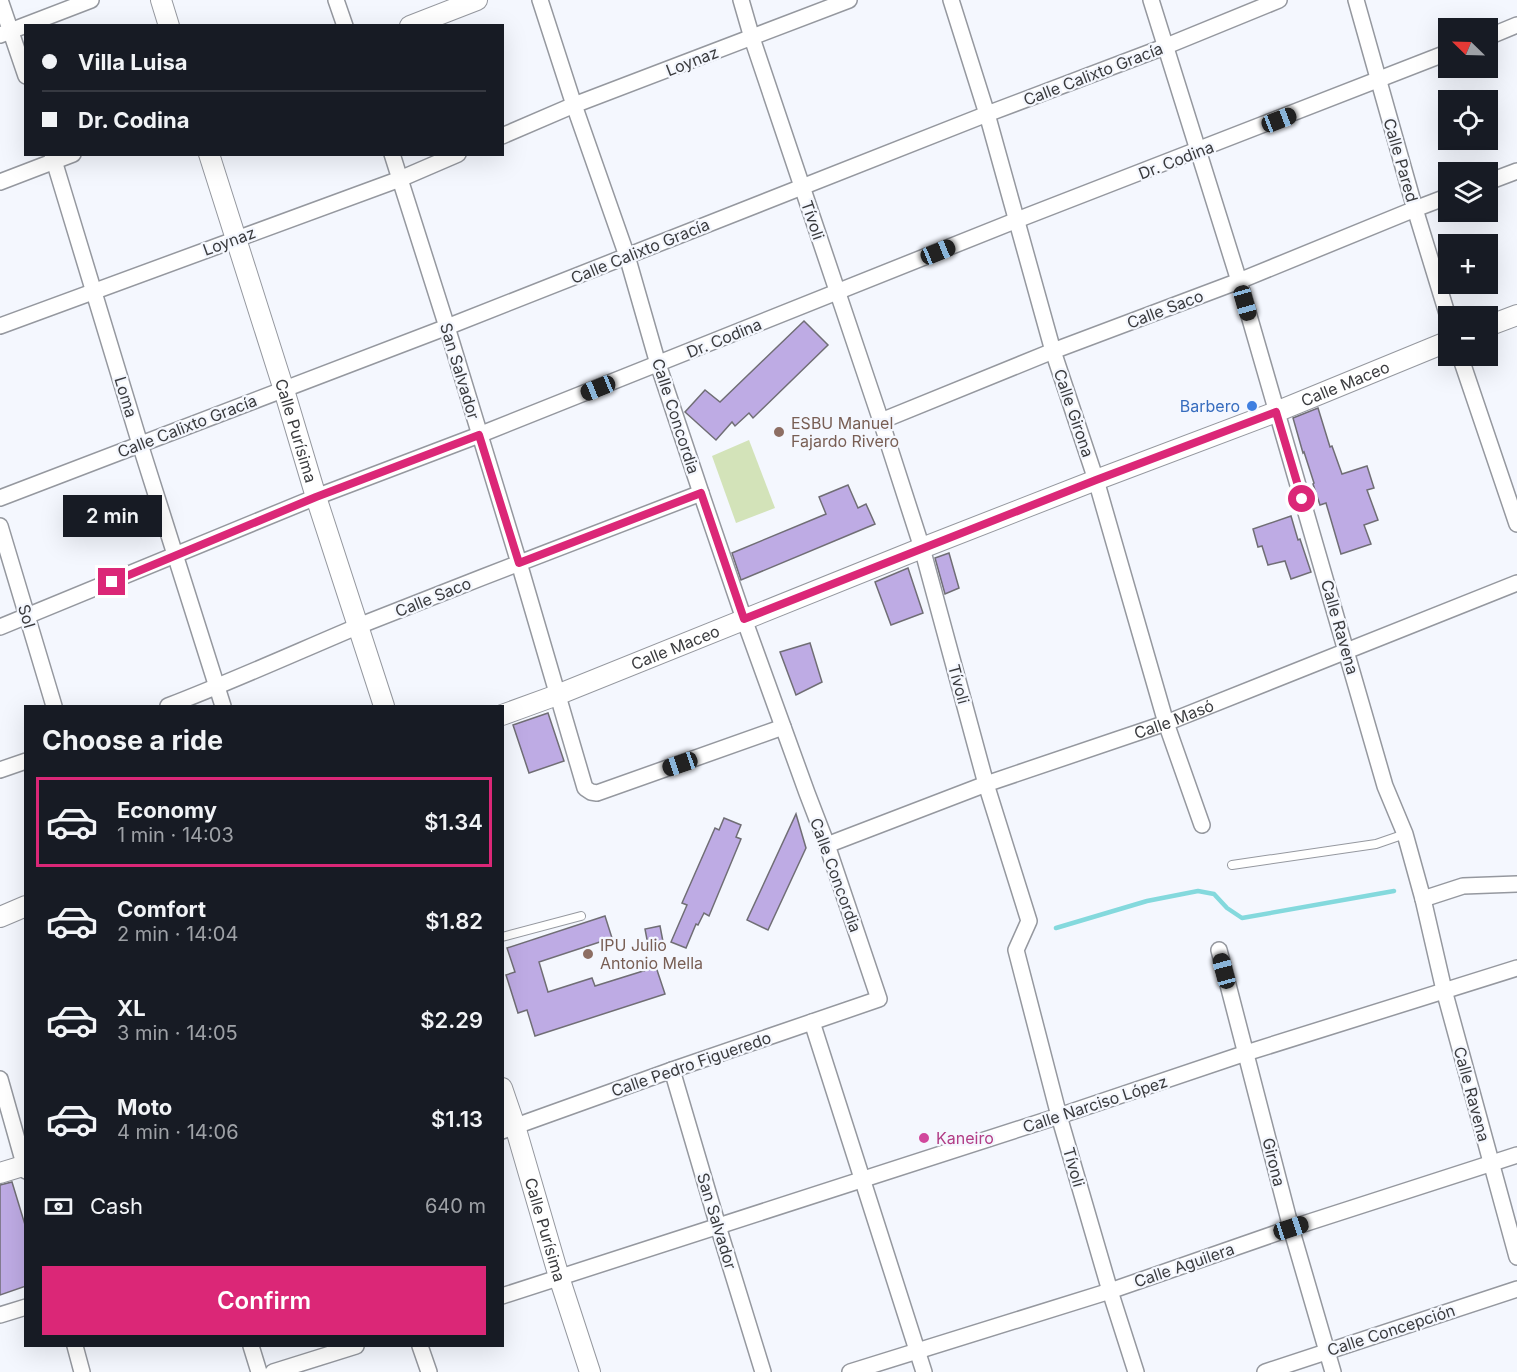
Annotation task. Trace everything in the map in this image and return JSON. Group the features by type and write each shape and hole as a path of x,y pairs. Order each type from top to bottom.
{"street":[{"path":"0,0 5,33 24,72"},
{"path":"28,24 91,0"},
{"path":"161,0 168,24"},
{"path":"336,0 344,24"},
{"path":"415,24 477,0"},
{"name":"Calle Concordia","path":"540,0 627,256 658,364 701,493 744,619 827,845 879,999"},
{"name":"Tívoli","path":"741,0 922,548 986,784 1029,921 1016,950 1059,1116 1136,1372"},
{"name":"Loynaz","path":"504,135 574,105 849,0"},
{"name":"Calle Girona","path":"951,0 987,114 1053,351 1096,480 1166,723 1202,825"},
{"name":"Calle Ravena","path":"1151,0 1239,281 1385,786 1405,834 1423,898 1444,990 1517,1257"},
{"name":"Calle Calixto Gracía","path":"0,498 447,327 1280,0"},
{"name":"Calle Pared","path":"1356,0 1445,306"},
{"path":"1498,33 1517,25"},
{"path":"5,33 24,26"},
{"name":"Dr. Codina","path":"0,627 316,497 479,435 1017,220 1438,57"},
{"name":"Calle Purísima","path":"210,156 384,705"},
{"name":"San Salvador","path":"393,156 519,563 585,788 597,793 783,727"},
{"name":"Loynaz","path":"0,327 400,179 453,156"},
{"path":"0,182 54,158"},
{"name":"Loma","path":"54,158 140,444 223,705"},
{"path":"1498,178 1517,171"},
{"name":"Calle Saco","path":"881,421 1053,351 1239,281 1438,200"},
{"path":"1498,322 1517,315"},
{"name":"Calle Maceo","path":"504,714 922,548 1276,412 1438,346"},
{"path":"1463,366 1517,524"},
{"name":"Calle Saco","path":"171,705 217,688 359,626 701,493"},
{"name":"Sol","path":"0,526 54,705"},
{"name":"Calle Masó","path":"827,845 986,784 1166,723 1517,583"},
{"path":"0,771 24,762"},
{"path":"1423,898 1463,886 1517,884"},
{"path":"0,917 24,907"},
{"name":"Girona","path":"1219,950 1291,1228 1333,1372"},
{"name":"Calle Narciso López","path":"504,1295 1059,1116 1246,1053 1517,968"},
{"name":"Calle Pedro Figueredo","path":"509,1129 879,999"},
{"path":"812,1022 924,1372"},
{"name":"San Salvador","path":"672,1070 763,1372"},
{"path":"0,1079 24,1163"},
{"name":"Calle Purísima","path":"504,1100 509,1129 590,1372"},
{"name":"Calle Aguilera","path":"850,1372 1110,1291 1291,1228 1517,1155"},
{"path":"0,1173 24,1167"},
{"name":"Calle Concepción","path":"1264,1372 1517,1289"},
{"path":"0,1315 24,1308"},
{"path":"75,1347 82,1372"},
{"path":"251,1347 259,1372"},
{"path":"273,1372 353,1347"},
{"path":"420,1347 429,1372"}],"lane":[{"path":"1232,864 1376,844 1405,834"},
{"path":"504,936 581,916"}],"green space":[{"path":"749,440 775,508 736,523 712,456"}],"building":[{"path":"804,321 828,345 753,418 749,413 735,426 732,422 716,440 685,412 705,390 720,402"},
{"path":"1318,408 1330,447 1332,446 1342,474 1367,466 1374,488 1367,490 1378,520 1364,525 1371,544 1341,554 1326,503 1320,505 1293,418"},
{"path":"848,485 858,508 866,504 875,524 741,580 732,553 826,514 819,497"},
{"path":"1291,516 1311,572 1291,579 1285,561 1268,565 1262,546 1258,547 1253,529"},
{"path":"949,553 959,588 945,594 935,558"},
{"path":"908,568 923,613 891,625 875,582"},
{"path":"810,643 822,682 796,695 780,652"},
{"path":"548,713 564,761 529,773 513,725"},
{"path":"796,814 806,848 768,930 747,920"},
{"path":"724,818 741,825 736,837 741,839 709,916 704,913 698,925 696,924 686,948 671,942 687,905 682,903 715,828 719,830"},
{"path":"605,916 612,938 539,962 548,992 592,978 595,986 656,967 665,994 535,1036 527,1010 518,1013 506,975 515,972 507,948"},
{"path":"660,926 664,947 649,950 645,929"},
{"path":"12,1182 24,1221 24,1287 0,1295 0,1185"}],"waterway":[{"path":"1056,928 1147,901 1198,891 1214,894 1227,908 1242,918 1394,891"}],"place":[{"name":"Barbero","path":"1252,406"},
{"name":"ESBU Manuel Fajardo Rivero","path":"779,432"},
{"name":"IPU Julio Antonio Mella","path":"588,954"},
{"name":"Kaneiro","path":"924,1138"}],"route":[{"path":"112,582 316,497 479,435 519,563 701,493 744,619 1096,480 1276,412 1302,499"}]}
